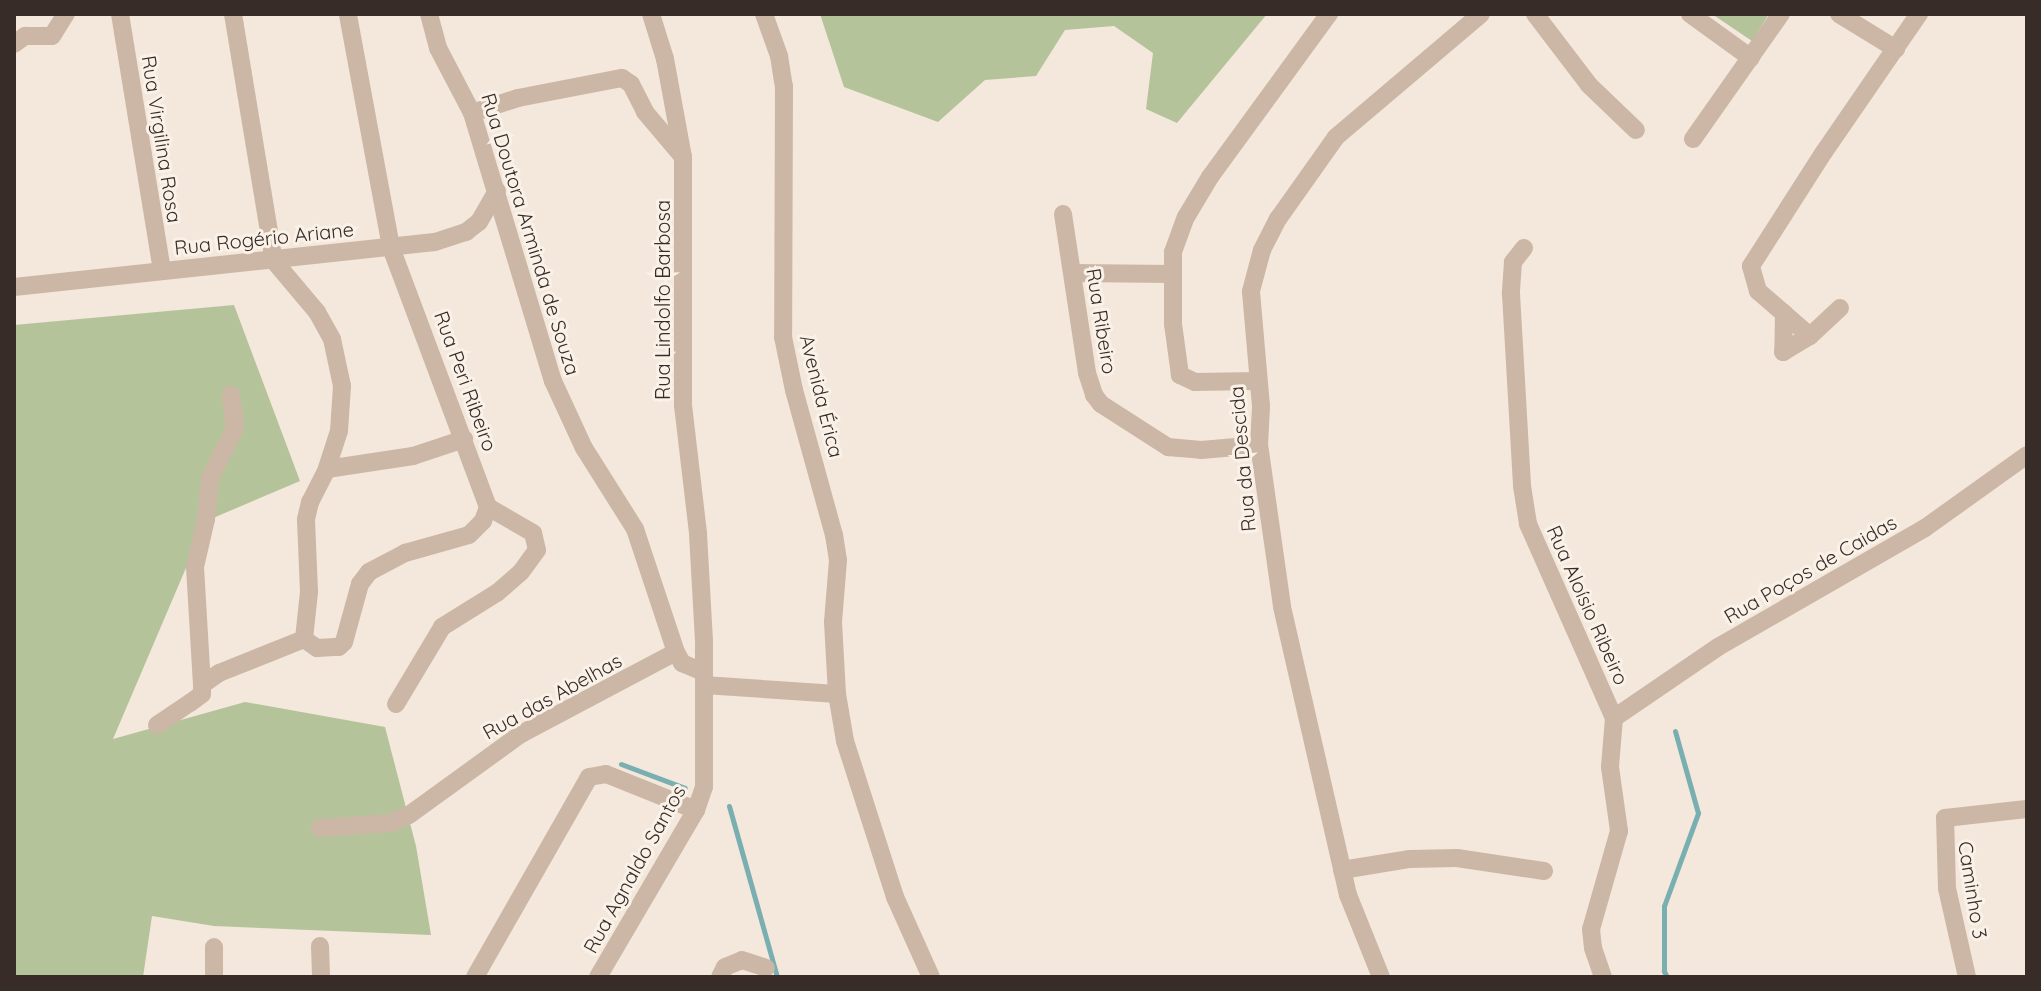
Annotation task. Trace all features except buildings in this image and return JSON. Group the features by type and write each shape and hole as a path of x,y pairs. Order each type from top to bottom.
{"street":[{"path":"14,44 25,36 52,36 66,14"},
{"name":"Rua Virgilina Rosa","path":"120,14 162,270"},
{"path":"233,14 274,261 317,312 332,339 339,363 342,409 327,469 310,502 306,520 309,592 304,639"},
{"name":"Rua Peri Ribeiro","path":"348,14 391,247 488,507"},
{"name":"Rua Doutora Arminda de Souza","path":"429,14 438,48 472,113 553,381 584,448 635,529 676,652"},
{"name":"Rua Lindolfo Barbosa","path":"651,14 665,59 683,157 683,405 698,533 704,678"},
{"name":"Avenida Érica","path":"764,14 779,56 784,86 783,337 838,560 833,622 837,694"},
{"path":"1257,381 1195,382 1180,375 1172,274 1178,237 1196,200 1329,14"},
{"name":"Rua da Descida","path":"1381,977 1342,870 1282,606 1259,445 1251,291 1262,250 1278,219 1336,137 1481,14"},
{"path":"1535,14 1589,85 1636,130"},
{"path":"1690,14 1751,58"},
{"path":"1693,139 1781,14"},
{"path":"1839,14 1896,49"},
{"path":"1810,336 1752,282 1754,259 1919,14"},
{"path":"472,113 518,98 622,78 631,84 645,112 683,157"},
{"name":"Rua Rogério Ariane","path":"14,287 435,242 466,232 479,222 497,191"},
{"name":"Rua Ribeiro","path":"1063,214 1087,373 1094,395 1101,404 1168,447 1201,450 1259,445"},
{"name":"Rua Aloísio Ribeiro","path":"1524,248 1513,262 1511,294 1522,486 1528,524 1614,718 1610,767 1619,831 1591,929 1593,948 1603,977"},
{"path":"1073,273 1172,274"},
{"path":"1784,313 1783,352 1810,336 1840,308"},
{"path":"157,725 202,694 195,567 206,519 210,478 235,428 231,395"},
{"path":"327,469 413,456 464,439"},
{"name":"Rua Poços de Caidas","path":"1614,718 1718,647 1925,528 2027,455"},
{"path":"304,639 317,648 339,647 344,642 360,584 369,572 405,553 469,535 483,521 488,507 533,533 537,550 521,572 498,592 442,627 396,704"},
{"path":"202,685 260,654 304,639"},
{"path":"676,652 682,663 704,678 837,694 845,741 877,847 931,977"},
{"name":"Rua das Abelhas","path":"320,828 390,823 429,802 521,734 676,652"},
{"name":"Rua Agnaldo Santos","path":"598,977 696,810 704,787 704,678"},
{"path":"475,977 589,777 606,774 696,810"},
{"name":"Caminho 3","path":"1967,977 1947,888 1944,823 1948,816 2027,809"},
{"path":"1342,870 1410,859 1457,858 1544,871"},
{"path":"320,946 321,977"},
{"path":"214,947 214,977"},
{"path":"720,977 725,967 742,960 766,968"}],"green space":[{"path":"820,14 1267,14 1177,123 1146,109 1153,53 1114,26 1065,30 1036,76 985,80 938,122 844,87"},
{"path":"1712,14 1769,14 1752,41"},
{"path":"234,305 300,481 206,521 113,739 245,702 385,727 416,846 431,935 214,926 152,916 143,977 14,977 14,325"}],"waterway":[{"path":"1667,977 1664,971 1664,906 1698,813 1675,731"},
{"path":"621,764 685,788"},
{"path":"729,806 777,977"}]}
